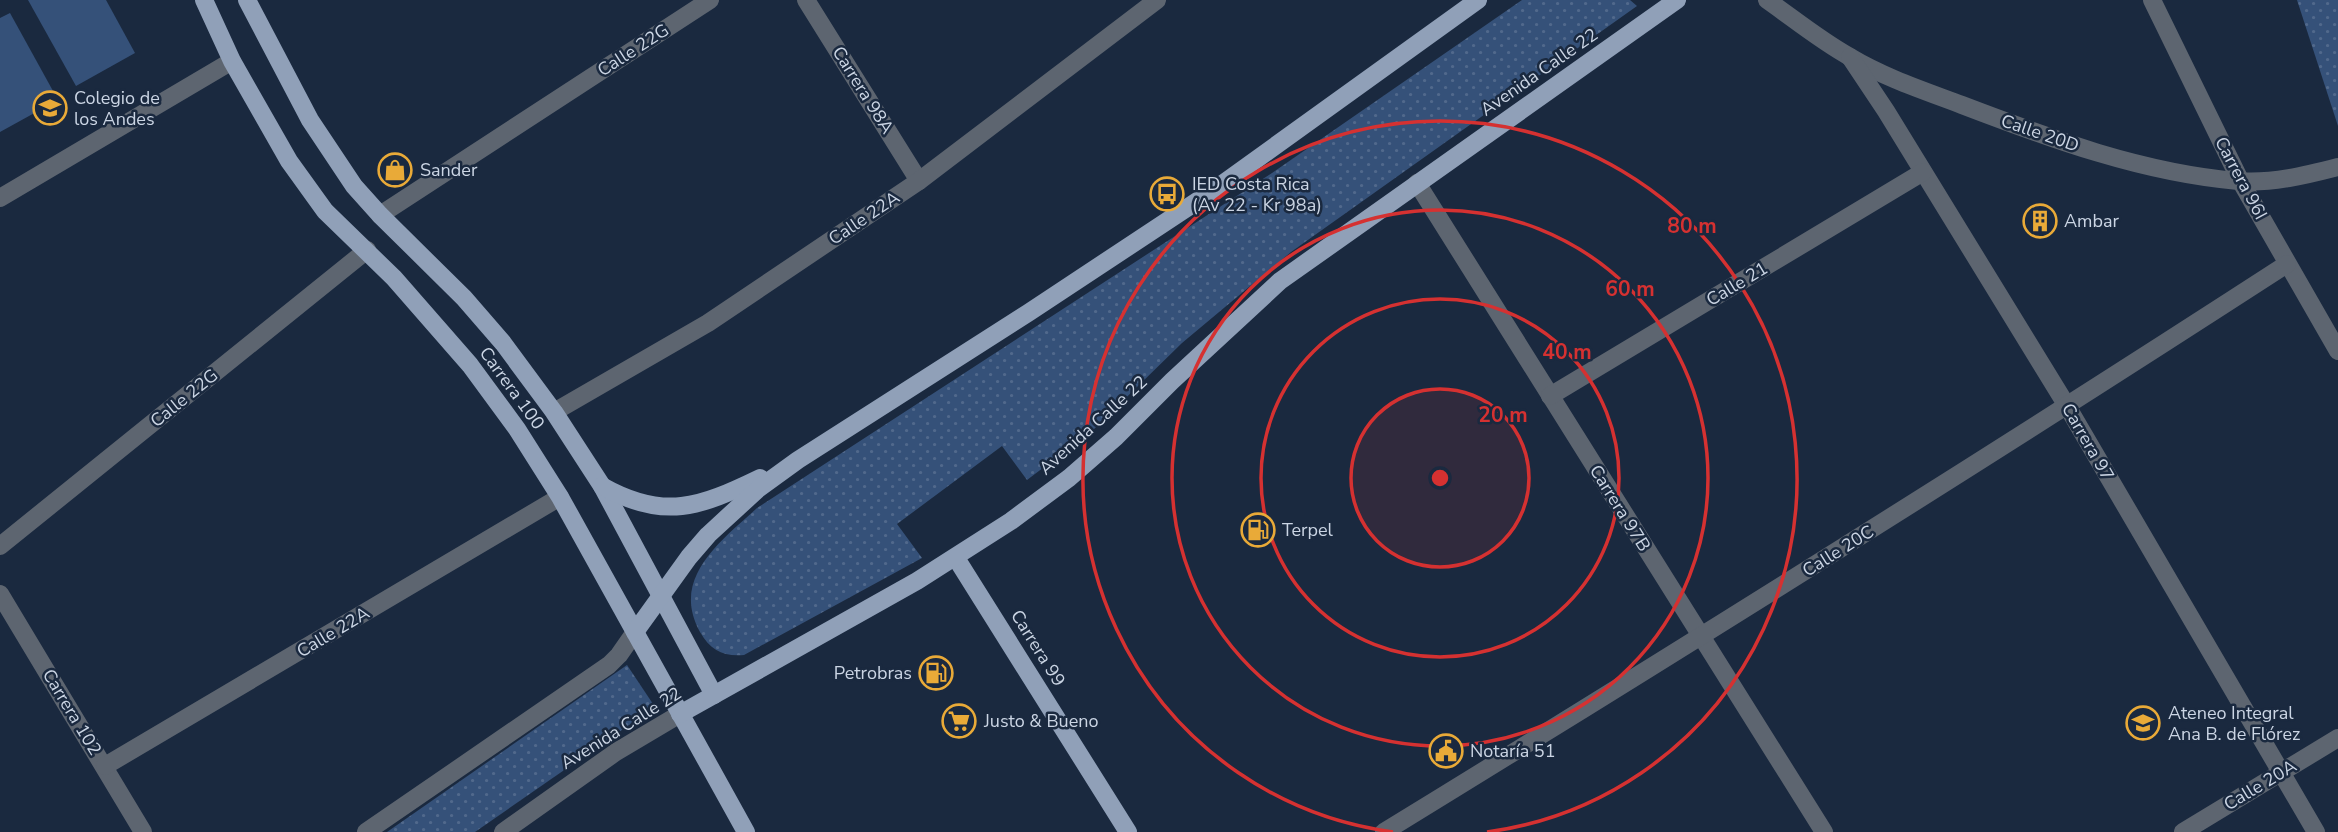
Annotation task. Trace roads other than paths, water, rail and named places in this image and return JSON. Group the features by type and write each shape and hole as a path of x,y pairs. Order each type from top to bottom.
{"main road":[{"name":"Carrera 100","path":"204,0 232,61 289,161 325,211 367,250 470,365 517,429 560,497 746,832"},
{"name":"Carrera 100","path":"247,0 310,120 354,186 464,298 503,343 554,411 602,486 715,695"},
{"path":"635,632 689,557 721,521 758,489 798,460 1214,190 1478,0"},
{"name":"Avenida Calle 22","path":"680,714 850,620 956,558 1012,521 1090,461 1206,348 1280,281 1677,0"},
{"path":"602,486 648,505 697,505 722,497 798,460"},
{"name":"Carrera 99","path":"956,558 1128,832"}],"street":[{"name":"Calle 22G","path":"380,215 710,0"},
{"name":"Carrera 98A","path":"806,0 919,181"},
{"name":"Calle 22A","path":"554,411 708,323 919,181 1157,0"},
{"name":"Calle 20D","path":"1767,0 1850,57 1894,78 2042,136 2136,162 2241,182 2293,177 2338,167"},
{"name":"Carrera 96I","path":"2152,0 2241,182 2338,351"},
{"name":"Carrera 97","path":"1850,57 2067,406 2316,832"},
{"path":"0,198 232,61"},
{"name":"Calle 21","path":"1550,396 1923,172"},
{"name":"Carrera 97B","path":"1417,183 1824,832"},
{"name":"Calle 22G","path":"0,545 367,250"},
{"name":"Calle 20C","path":"1384,832 1700,638 2287,264"},
{"name":"Calle 22A","path":"105,766 560,497"},
{"name":"Carrera 102","path":"0,594 144,832"},
{"path":"366,832 609,665 635,632"},
{"name":"Avenida Calle 22","path":"503,832 616,752 680,714"},
{"name":"Calle 20A","path":"2183,832 2338,738"}],"place":[{"name":"Colegio de los Andes","path":"50,108"},
{"name":"Sander","path":"395,170"},
{"name":"IED Costa Rica (Av 22 - Kr 98a)","path":"1167,194"},
{"name":"Ambar","path":"2040,221"},
{"name":"Terpel","path":"1258,530"},
{"name":"Petrobras","path":"936,673"},
{"name":"Justo & Bueno","path":"959,721"},
{"name":"Ateneo Integral Ana B. de Flórez","path":"2143,723"},
{"name":"Notaría 51","path":"1446,751"}]}
